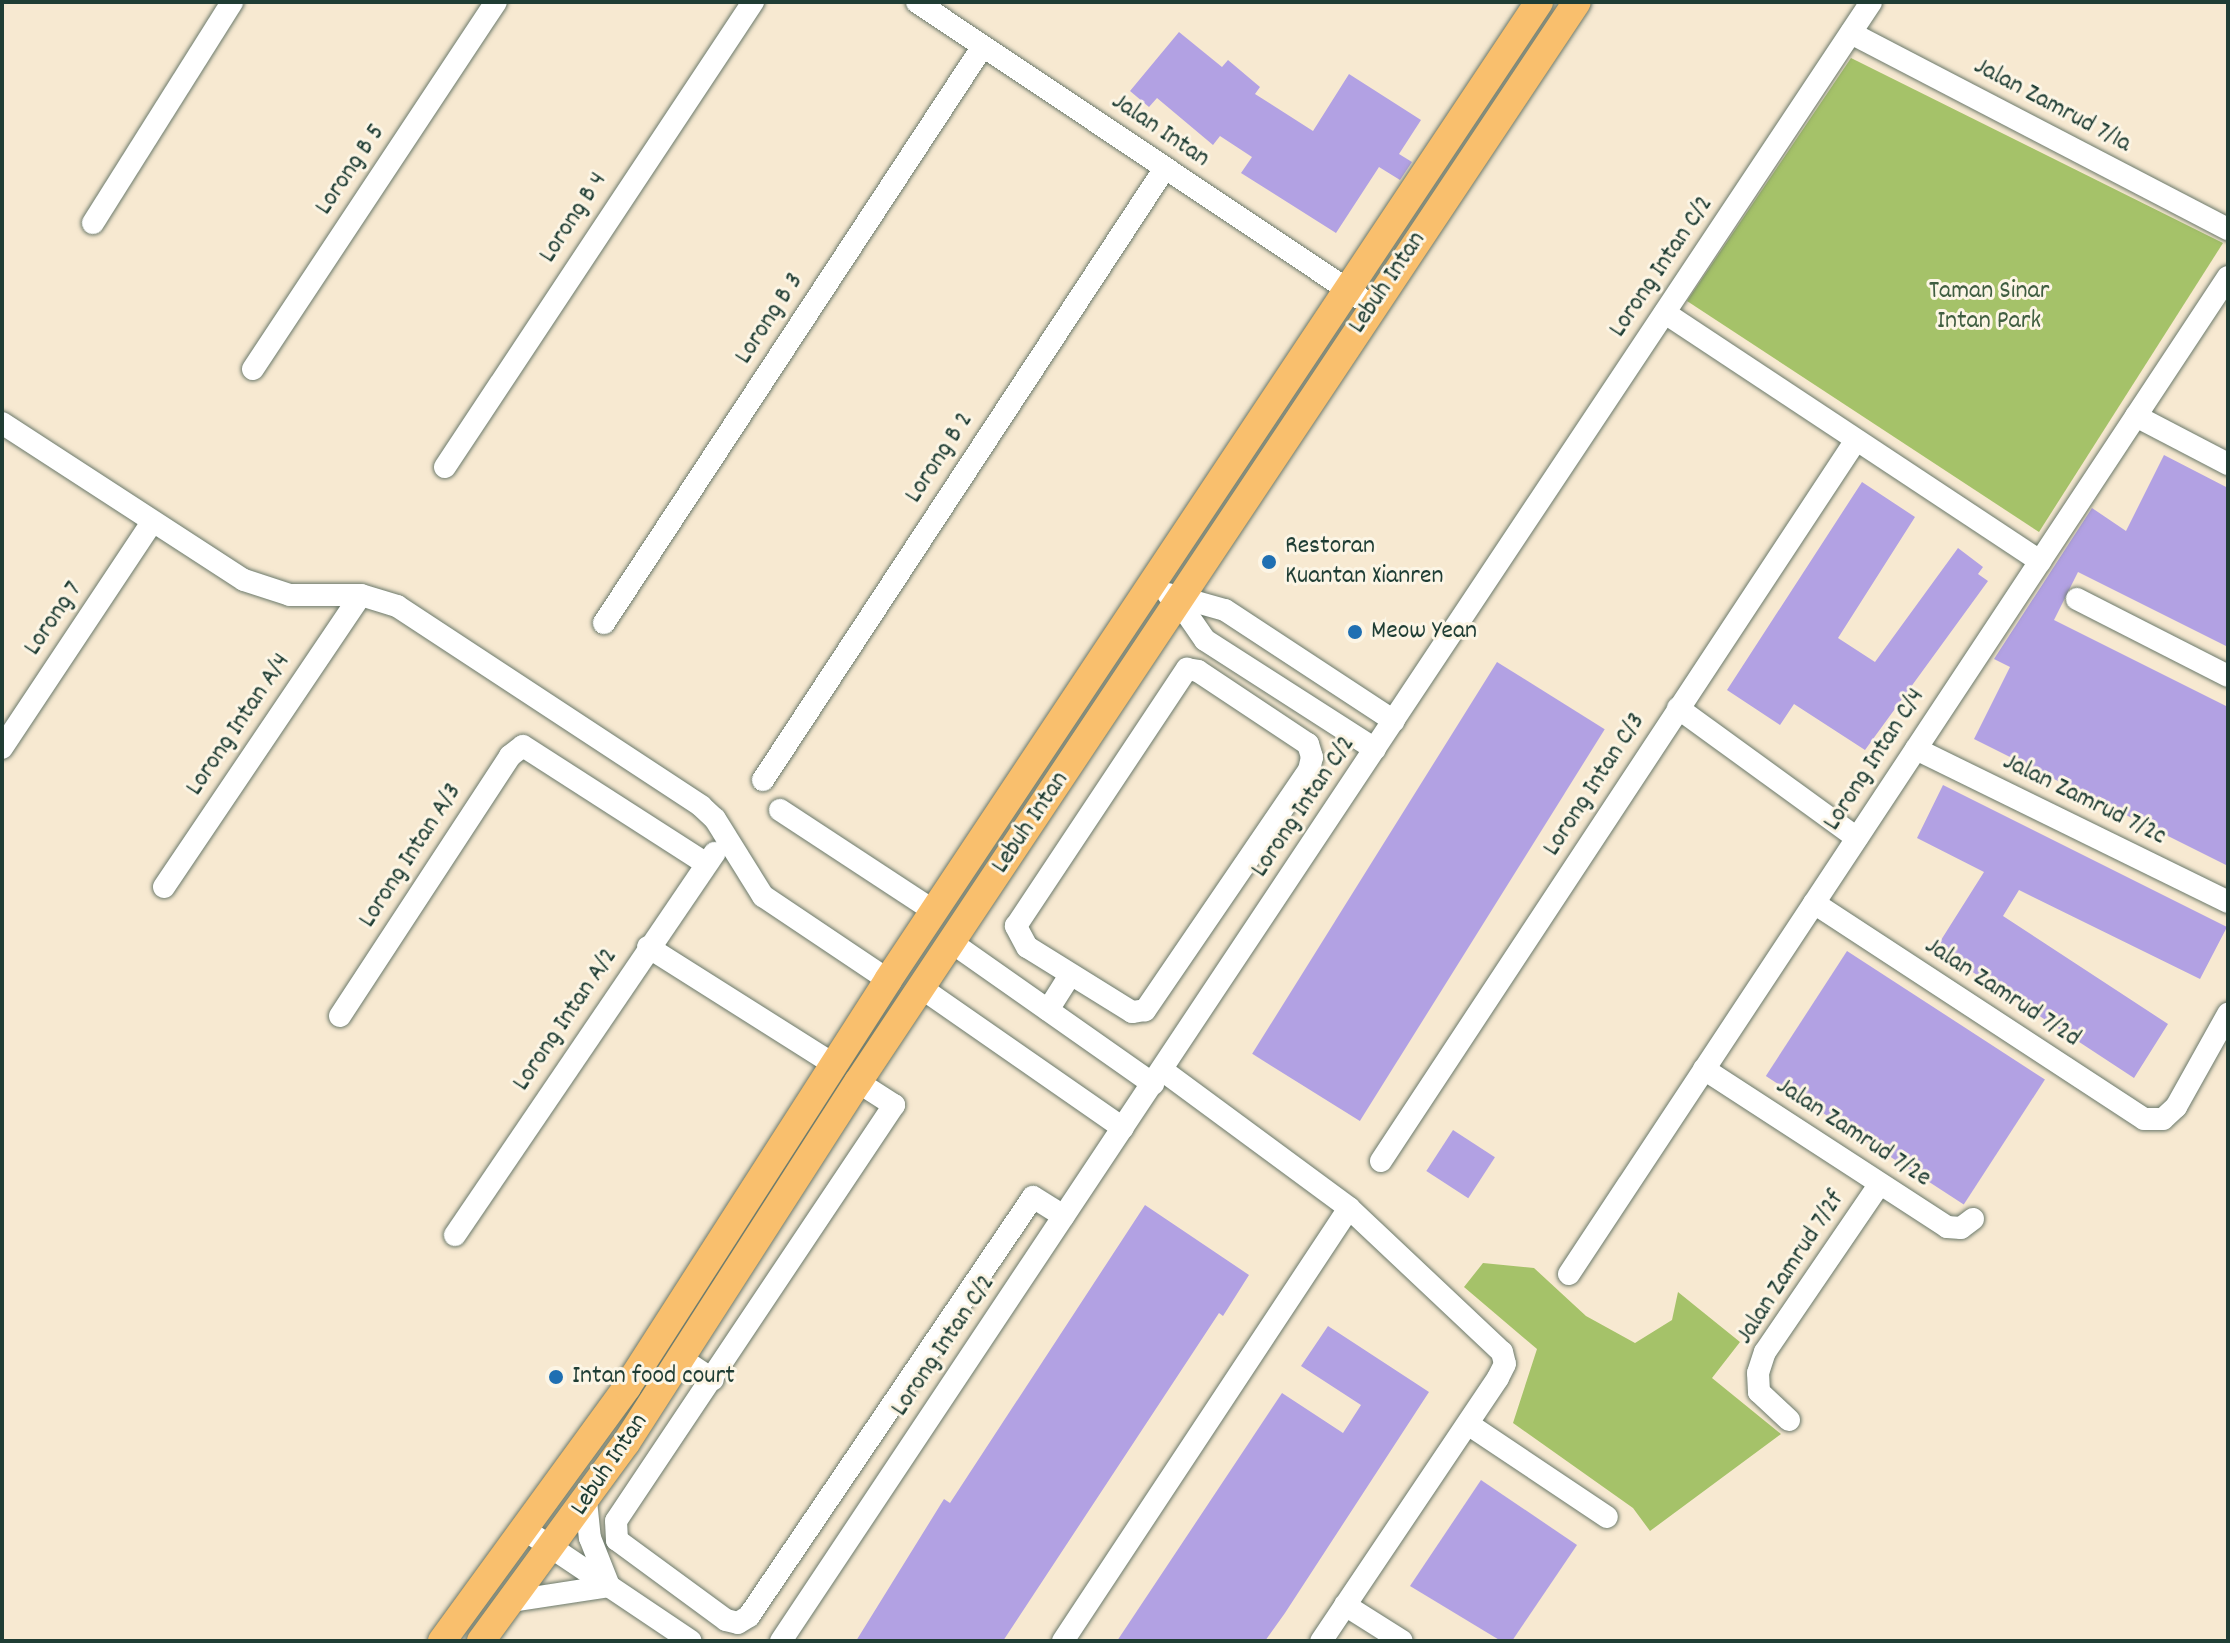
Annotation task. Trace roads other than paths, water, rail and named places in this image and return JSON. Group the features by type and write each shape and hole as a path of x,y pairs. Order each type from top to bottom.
{"main road":[{"name":"Lebuh Intan","path":"442,1641 527,1531 627,1387 888,980 1539,2"},
{"name":"Lebuh Intan","path":"481,1641 553,1548 682,1359 920,987 1577,2"},
{"path":"627,1387 659,1358 673,1354 682,1359"}],"street":[{"path":"93,223 232,2"},
{"name":"Lorong B 5","path":"253,369 496,2"},
{"name":"Lorong B 4","path":"445,467 753,2"},
{"name":"Jalan Intan","path":"917,2 1372,306"},
{"name":"Lorong Intan C/2","path":"781,1641 1871,2"},
{"name":"Jalan Zamrud 7/1a","path":"1851,33 2228,229"},
{"name":"Lorong B 3","path":"604,623 983,46"},
{"name":"Lorong B 2","path":"763,780 1165,168"},
{"name":"Lorong Intan C/4","path":"1569,1274 2228,277"},
{"path":"1665,313 2040,561"},
{"path":"2136,416 2228,464"},
{"path":"2,423 152,522 268,591 361,595 397,606 682,792 715,819 763,896 888,980"},
{"name":"Lorong Intan C/3","path":"1381,1161 1856,440"},
{"name":"Lorong 7","path":"2,748 152,522"},
{"path":"1152,584 1178,601 1205,640 1375,749"},
{"name":"Lorong Intan A/4","path":"164,887 361,595"},
{"path":"2077,599 2228,676"},
{"path":"1178,601 1225,610 1394,721"},
{"path":"1205,640 1225,610"},
{"path":"1187,669 1198,671 1253,707 1308,744 1312,757 1283,808 1145,1010 1119,1008 1027,947 1016,926 1187,669"},
{"path":"1253,707 1269,681"},
{"path":"1678,708 1857,838"},
{"name":"Lorong Intan A/3","path":"340,1016 510,756 523,746 541,753 705,863"},
{"name":"Jalan Zamrud 7/2c","path":"1916,749 2228,902"},
{"path":"780,810 934,911"},
{"name":"Lorong Intan A/2","path":"455,1235 705,863 729,840"},
{"name":"Jalan Zamrud 7/2d","path":"1814,903 2144,1119 2163,1119 2176,1107 2228,1014"},
{"path":"951,942 1048,1010 1157,1077 1349,1208 1502,1352 1505,1364 1468,1424 1321,1641"},
{"path":"648,947 833,1064"},
{"path":"1048,1010 1070,975"},
{"path":"920,987 1123,1128"},
{"name":"Jalan Zamrud 7/2e","path":"1704,1069 1947,1227 1961,1228 1973,1219"},
{"path":"858,1082 894,1105 614,1532 726,1620 738,1623 749,1616 850,1472 1033,1197 1064,1216"},
{"name":"Jalan Zamrud 7/2f","path":"1789,1420 1759,1392 1758,1373 1765,1352 1879,1185"},
{"path":"1063,1641 1349,1208"},
{"path":"682,1359 713,1380"},
{"path":"1468,1424 1607,1517"},
{"path":"850,1472 880,1493"},
{"path":"586,1501 590,1538 609,1586"},
{"path":"527,1531 691,1641"},
{"path":"512,1601 609,1586"},
{"path":"1345,1605 1402,1641"}],"place":[{"name":"Restoran Kuantan Xianren","path":"1269,562"},
{"name":"Meow Yean","path":"1355,632"},
{"name":"Intan food court","path":"556,1377"}],"park label":[{"name":"Taman Sinar Intan Park","path":"1989,307"}]}
